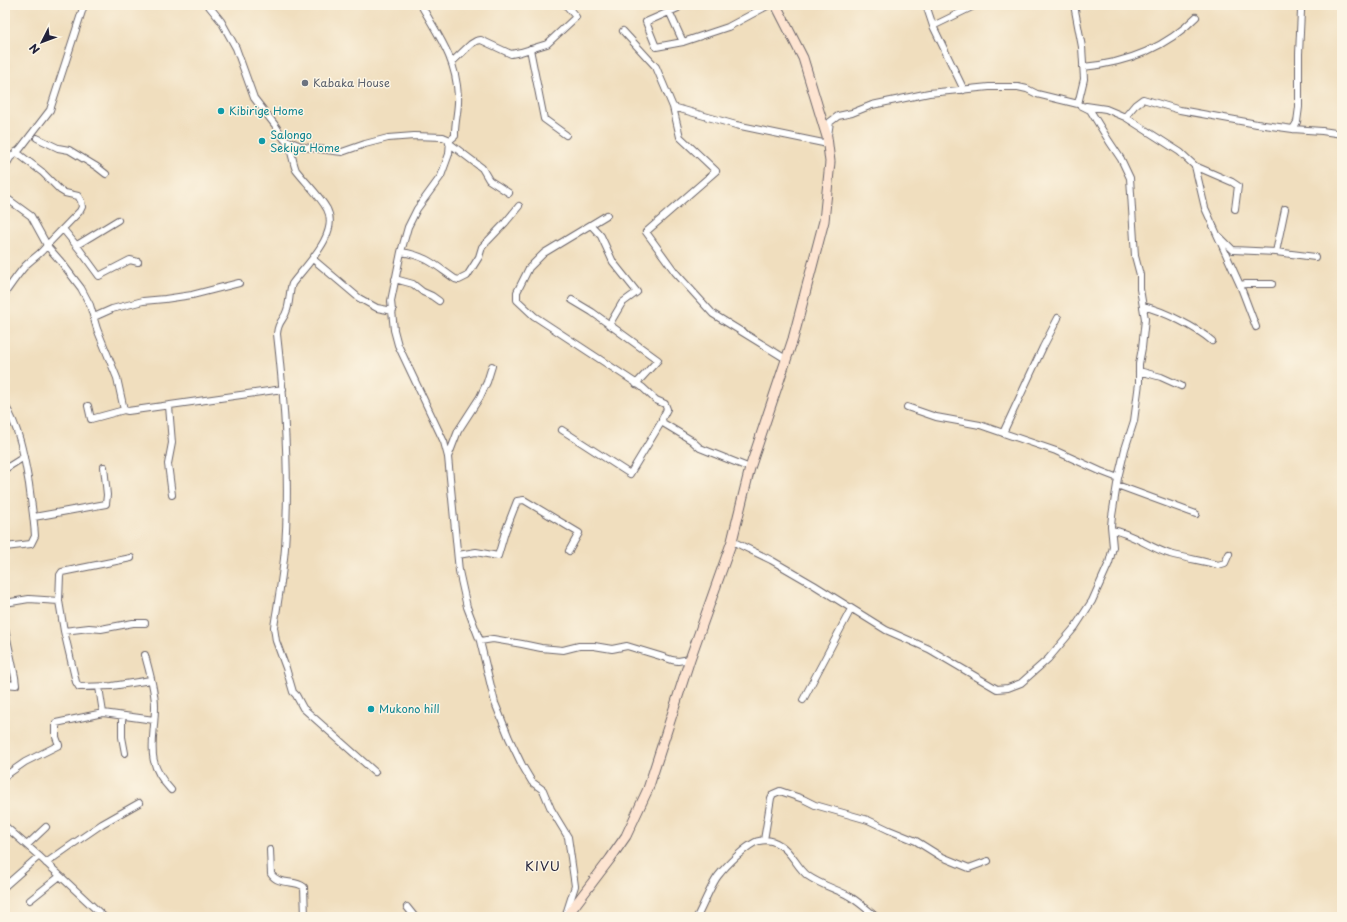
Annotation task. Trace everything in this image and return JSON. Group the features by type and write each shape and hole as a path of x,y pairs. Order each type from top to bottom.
{"street":[{"path":"5,167 10,158 50,110 84,5"},
{"path":"208,5 221,21 236,48 254,98 289,144 296,170 323,203 329,215 330,221 321,249 292,284 288,309 278,327 277,334 283,389 287,482 285,549 274,627 276,641 293,692 296,694 303,708 375,772"},
{"path":"422,5 446,48 457,80 458,98 455,136 450,141 449,154 441,176 418,209 408,227 401,252 391,301 394,330 398,345 444,442 448,457 459,571 467,607 480,641 495,702 522,766 532,782 543,790 551,809 568,837 575,886 566,917"},
{"path":"452,62 471,44 481,40 511,54 530,50 546,44 576,17 566,5"},
{"path":"678,5 678,8 646,22 656,47 683,42 728,27 769,5"},
{"path":"566,917 626,836 648,789 690,659 732,541 750,468 793,339 824,220 830,162 828,141 803,58 776,5"},
{"path":"926,5 933,26 964,90"},
{"path":"933,26 976,5"},
{"path":"1074,5 1082,47 1084,79 1081,105"},
{"path":"1293,129 1298,122 1301,11"},
{"path":"669,12 683,42"},
{"path":"1083,67 1127,60 1148,51 1175,36 1196,17"},
{"path":"622,31 656,66 673,107 680,137 716,170 646,232 675,272 713,314 786,359"},
{"path":"530,50 544,119 566,135"},
{"path":"828,141 830,122 838,116 852,113 872,105 929,93 988,87 1018,87 1027,89 1037,94 1081,105 1106,109 1124,117 1180,152 1195,166 1227,179 1238,186 1235,209"},
{"path":"1124,117 1143,99 1180,110 1257,124 1293,129 1322,130 1342,134"},
{"path":"732,541 777,563 886,630 942,656 998,689 1008,688 1022,683 1048,659 1075,627 1092,601 1110,563 1113,547 1112,530 1118,478 1134,421 1145,319 1140,289 1140,275 1135,256 1130,178 1121,159 1090,110 1081,105"},
{"path":"673,107 736,125 828,141"},
{"path":"284,139 296,145 313,149 342,152 388,138 414,136 442,137 450,141 482,168 488,180 509,193"},
{"path":"37,138 58,148 69,150 106,174"},
{"path":"5,293 21,270 44,250 82,207 78,196 65,193 60,190 42,172 16,152"},
{"path":"1195,166 1205,208 1240,285 1256,327"},
{"path":"5,197 31,216 47,245 81,288 90,305 116,378 124,410"},
{"path":"401,252 415,254 430,260 455,279 462,279 470,272 479,257 482,247 519,206"},
{"path":"1276,252 1285,209"},
{"path":"562,430 630,474 662,421 667,409 666,405 656,400 642,387 534,316 519,303 516,298 518,288 529,268 544,253 608,215"},
{"path":"77,245 118,220"},
{"path":"591,225 601,236 613,262 637,292 622,303 609,325"},
{"path":"62,229 77,245 99,276 130,260 138,262"},
{"path":"1217,235 1233,250 1276,252 1315,257"},
{"path":"1228,259 1233,250"},
{"path":"314,258 314,260 359,298 377,308 393,310"},
{"path":"395,279 413,284 423,292 439,301"},
{"path":"94,317 112,309 143,301 192,294 239,283"},
{"path":"1240,285 1272,284"},
{"path":"572,300 592,312 658,360 636,384"},
{"path":"1142,306 1151,308 1182,322 1204,334 1212,342"},
{"path":"1003,433 1058,318"},
{"path":"448,457 458,431 480,397 492,366"},
{"path":"1139,371 1161,377 1181,386"},
{"path":"88,406 91,419 124,410 128,411 169,406 283,389"},
{"path":"5,405 11,414 21,440 34,517 34,538 32,543 27,545 5,547"},
{"path":"169,406 172,444 168,464 172,495"},
{"path":"907,407 936,417 980,425 1056,451 1118,478"},
{"path":"662,421 691,440 700,448 750,468"},
{"path":"5,469 24,457"},
{"path":"34,517 106,504 107,495 104,467"},
{"path":"1117,485 1196,514"},
{"path":"458,555 476,552 498,556 505,532 517,501 524,500 579,533 569,551"},
{"path":"1112,530 1136,538 1154,548 1170,554 1218,565 1225,563 1229,554"},
{"path":"130,558 62,572 60,575 60,601 64,631 77,686 81,688 99,687 151,680"},
{"path":"5,603 29,600 60,601"},
{"path":"803,700 851,609"},
{"path":"64,631 89,628 101,629 133,623 145,623"},
{"path":"5,629 16,685 5,684"},
{"path":"480,641 500,640 541,648 562,650 579,646 594,646 612,649 627,646 672,660 678,661 690,659"},
{"path":"145,655 154,693 155,706 152,755 162,780 170,790"},
{"path":"99,687 103,713"},
{"path":"5,776 25,762 59,745 56,737 56,723 103,713 154,720"},
{"path":"122,716 122,737 125,752"},
{"path":"764,840 771,798 773,794 780,791 815,805 868,820 916,841 940,856 970,868 988,861"},
{"path":"46,863 89,833 139,803"},
{"path":"5,826 104,917"},
{"path":"27,845 46,827"},
{"path":"697,917 717,877 750,845 764,840 772,840 781,845 802,872 813,880 850,897 876,917"},
{"path":"270,850 270,870 273,877 279,881 300,884 304,887 305,917"},
{"path":"5,886 39,856"},
{"path":"30,900 60,876"},
{"path":"407,907 415,917"}],"place":[{"name":"Kabaka House","path":"305,83"},
{"name":"Kibirige Home","path":"221,111"},
{"name":"Salongo Sekiya Home","path":"262,141"},
{"name":"Mukono hill","path":"371,709"}],"district":[{"name":"KIVU","path":"543,866"}]}
